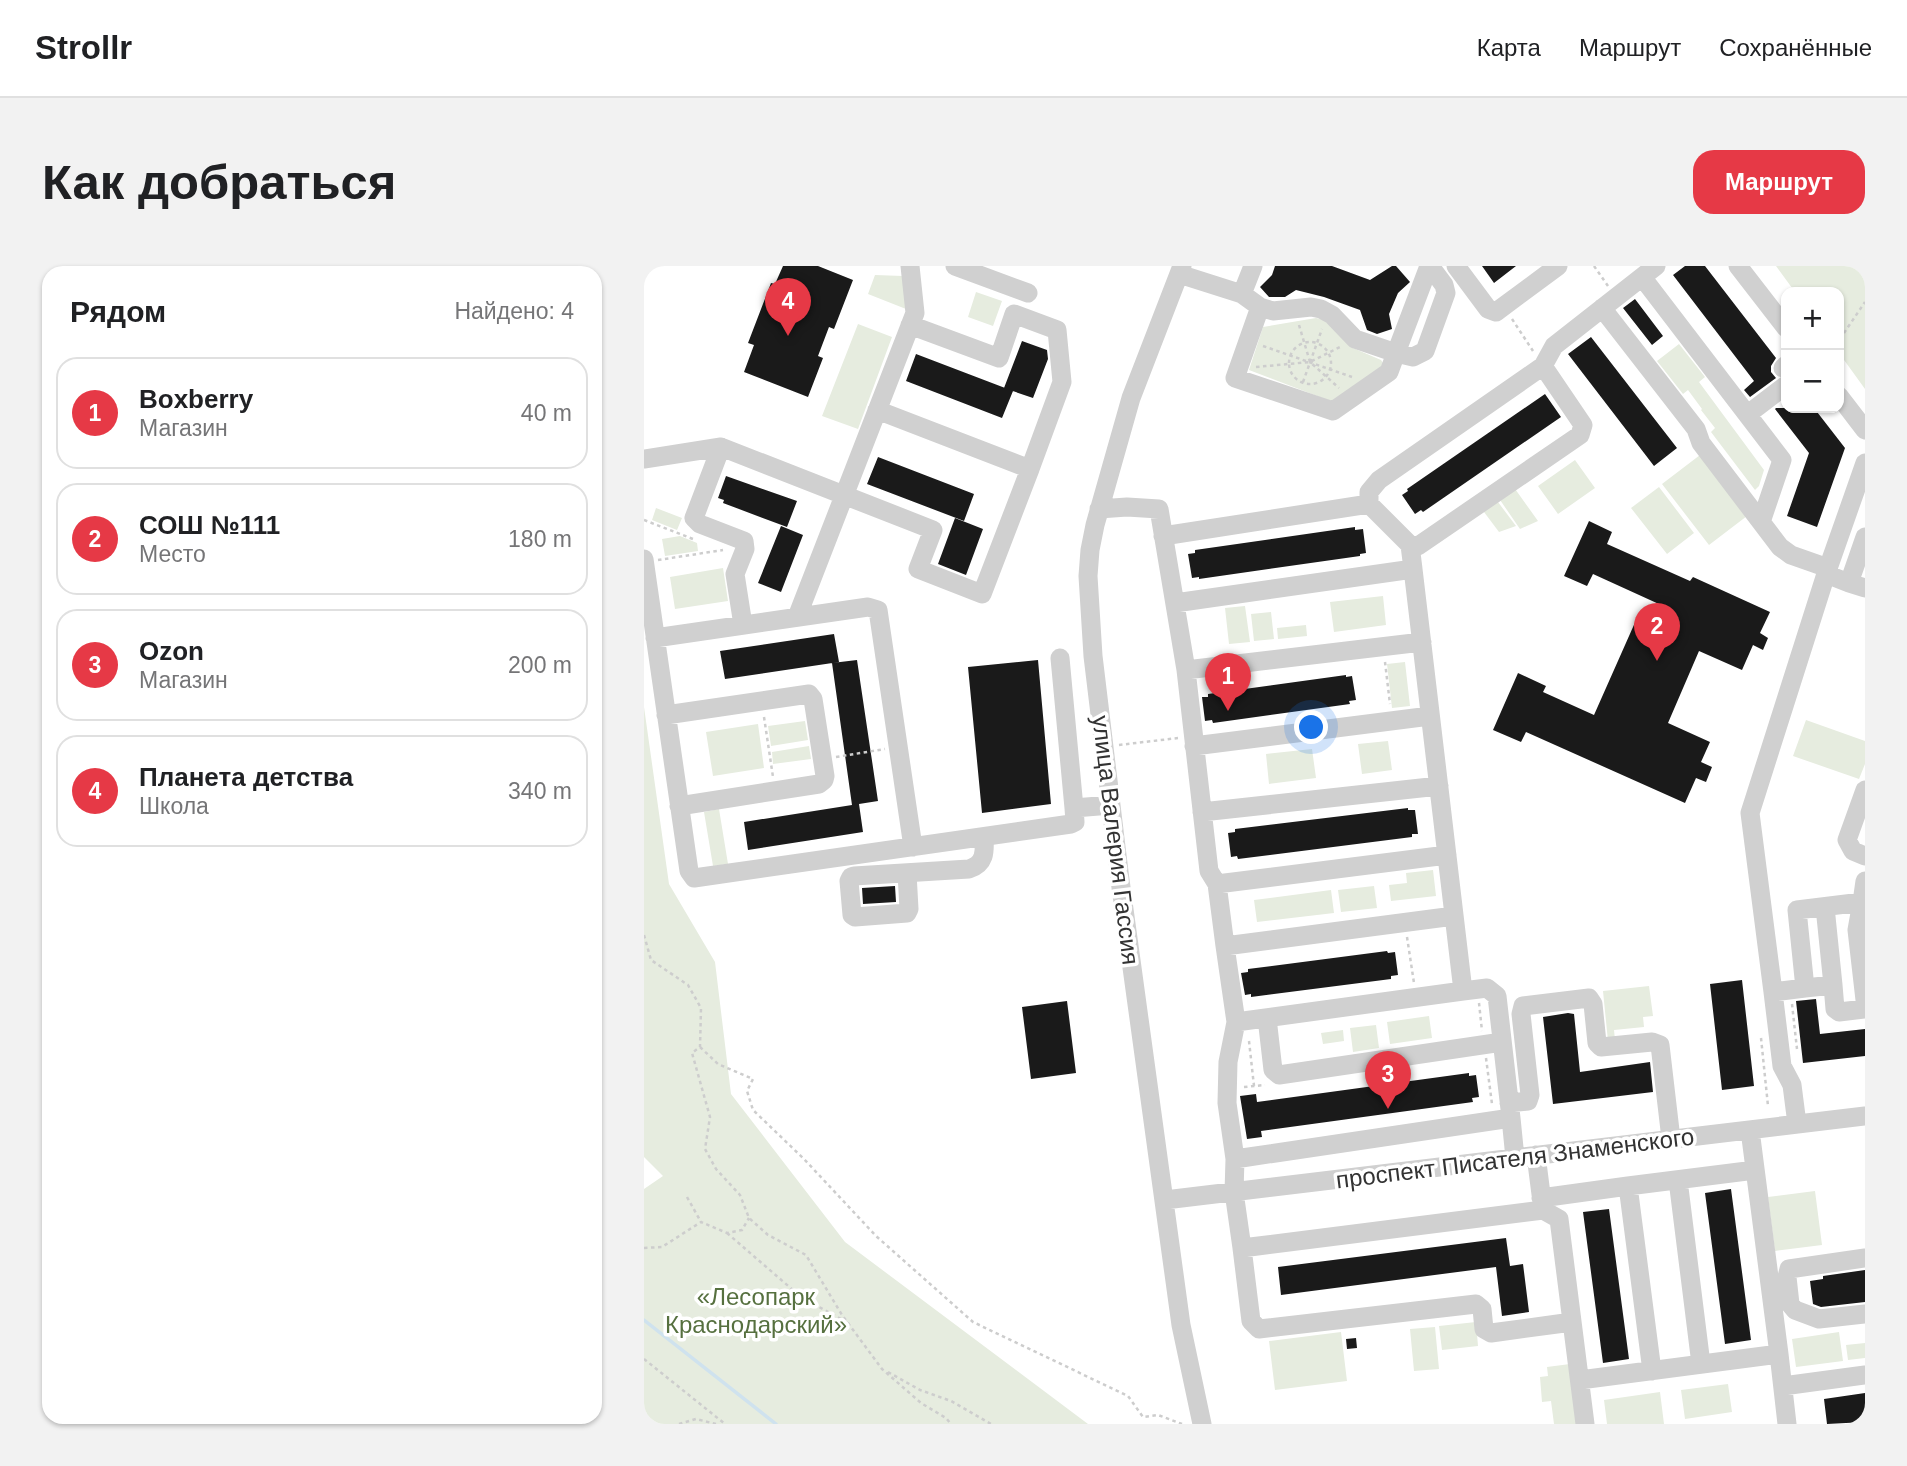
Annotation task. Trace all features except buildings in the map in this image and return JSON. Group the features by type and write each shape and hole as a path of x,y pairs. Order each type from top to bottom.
{"street":[{"path":"797,617 915,313 910,266"},
{"path":"955,266 1028,293"},
{"path":"1242,294 1253,266"},
{"path":"1260,307 1234,378 1300,391 1333,411 1389,372 1429,266"},
{"path":"1456,266 1488,309 1496,312 1558,266"},
{"path":"1738,266 1781,322"},
{"path":"1180,270 1242,294 1260,307 1273,311 1311,307 1328,313 1355,339 1396,352"},
{"name":"улица Валерия Гассия","path":"1180,270 1131,398 1099,509 1090,550 1088,576 1093,656 1111,805 1181,1325 1202,1424"},
{"path":"1462,991 1410,545 1369,504 1370,492 1379,480 1543,366 1554,346 1617,301 1649,272 1782,460 1761,522"},
{"path":"1617,301 1696,429 1701,443 1785,552 1857,585 1865,537"},
{"path":"644,459 721,447 933,530 918,569 982,594 1062,382 1058,330 1014,314 999,358 911,325"},
{"path":"1410,545 1418,546 1580,435 1583,425 1543,366"},
{"path":"1748,414 1781,377"},
{"path":"1844,403 1865,430"},
{"path":"877,410 1030,469"},
{"path":"721,447 694,518 700,524 741,540 746,545 735,574 743,625"},
{"path":"1797,1124 1792,1084 1782,1066 1750,813 1827,571 1865,463"},
{"path":"1163,536 1369,504"},
{"path":"1099,509 1159,509 1186,670 1209,872 1217,884 1225,946 1241,1021 1228,1062 1227,1103 1235,1159 1234,1192 1251,1321 1259,1329 1476,1304 1482,1309 1485,1329 1491,1333 1572,1322"},
{"path":"644,561 689,871 694,877 1073,824 1074,808 1060,658"},
{"path":"1175,603 1413,569"},
{"path":"655,638 868,607 878,610 913,847"},
{"path":"1186,670 1422,642"},
{"path":"666,715 805,693 812,695 825,776 822,783 679,806"},
{"path":"1195,746 1430,716"},
{"path":"1202,812 1438,786"},
{"path":"1865,790 1847,840 1853,851 1865,856"},
{"path":"1074,808 1111,805"},
{"path":"907,873 909,909 906,914 853,916 850,878 867,875 976,867 985,852 984,837"},
{"path":"864,854 867,875"},
{"path":"1217,884 1447,855"},
{"path":"1865,881 1857,930 1865,1000"},
{"path":"1763,915 1862,902"},
{"path":"1825,907 1835,1009 1839,1012 1865,1009"},
{"path":"1797,910 1805,988"},
{"path":"1225,946 1454,916"},
{"path":"1773,992 1833,985"},
{"path":"1241,1021 1487,988 1497,996 1515,1158"},
{"path":"1235,1159 1510,1111 1528,1101 1530,1096 1521,1009 1527,1004 1589,998 1593,1004 1597,1042 1601,1047 1652,1042 1660,1045 1665,1140"},
{"path":"1267,1018 1273,1070 1279,1075 1502,1042"},
{"path":"1654,1092 1665,1140"},
{"name":"проспект Писателя Знаменского","path":"1166,1200 1865,1116"},
{"path":"1751,1130 1787,1424"},
{"path":"1536,1156 1542,1204 1559,1219 1586,1424"},
{"path":"1242,1248 1542,1204 1629,1186 1755,1170"},
{"path":"1678,1180 1701,1364"},
{"path":"1629,1186 1652,1371"},
{"path":"1865,1258 1789,1269 1787,1277 1790,1304 1795,1310 1819,1319 1865,1314"},
{"path":"1580,1380 1779,1354"},
{"path":"1783,1386 1865,1375"}],"path":[{"path":"1594,266 1617,301"},
{"path":"1844,332 1865,302"},
{"path":"1504,307 1543,366"},
{"path":"1294,309 1310,362 1351,399"},
{"path":"1300,391 1328,313"},
{"path":"1238,369 1310,362 1355,339"},
{"path":"1248,341 1372,384"},
{"path":"1304,343 1317,344 1328,353 1330,369 1319,382 1300,391 1289,364 1291,356 1298,346 1304,343"},
{"path":"644,561 723,550"},
{"path":"1384,656 1391,714"},
{"path":"761,700 775,791"},
{"path":"822,759 899,747"},
{"path":"1402,932 1406,935 1414,985 1412,989"},
{"path":"644,935 651,960 688,985 701,1008 700,1048 718,1064 753,1079 747,1091 753,1110 804,1159 876,1236 973,1322 1128,1396 1143,1417 1158,1415 1182,1424"},
{"path":"1241,1021 1254,1086"},
{"path":"700,1048 692,1053 710,1117 705,1149 716,1168 740,1195 749,1218 768,1235 806,1255 848,1323 881,1369 951,1424"},
{"path":"1239,1088 1268,1084"},
{"path":"687,1197 701,1222 727,1233 802,1297 848,1323"},
{"path":"727,1233 742,1230 749,1218"},
{"path":"644,1248 662,1247 701,1222"},
{"path":"644,1359 725,1424"},
{"path":"881,1369 920,1390 951,1401 991,1424"},
{"path":"679,1424 696,1419 716,1424"}],"green space":[{"path":"1776,266 1865,266 1865,389 1844,360 1844,287 1791,287"},
{"path":"875,275 903,276 906,309 868,294"},
{"path":"976,292 1002,301 993,326 968,317"},
{"path":"1316,318 1326,320 1353,348 1381,360 1385,366 1338,404 1249,370 1263,327"},
{"path":"858,324 892,337 858,429 822,416"},
{"path":"1679,344 1705,377 1699,382 1764,470 1755,490 1711,432 1715,428 1688,390 1683,394 1657,361"},
{"path":"1700,455 1747,516 1709,545 1662,484"},
{"path":"1575,460 1595,488 1558,514 1538,486"},
{"path":"1513,486 1538,521 1520,529 1498,497"},
{"path":"1659,487 1694,533 1667,554 1631,508"},
{"path":"1495,498 1516,526 1499,532 1481,508"},
{"path":"656,508 682,518 677,530 652,520"},
{"path":"680,536 697,543 698,551 665,556 662,539"},
{"path":"723,568 728,601 675,609 670,577"},
{"path":"1383,596 1386,625 1334,632 1330,602"},
{"path":"1245,606 1250,642 1229,644 1225,608"},
{"path":"1271,612 1274,639 1254,641 1251,614"},
{"path":"1306,625 1307,636 1278,639 1277,628"},
{"path":"1405,662 1410,706 1392,708 1387,664"},
{"name":"«Лесопарк Краснодарский»","path":"644,707 669,884 715,962 731,1094 845,1242 1088,1424 644,1424 644,1189 663,1176 644,1157"},
{"path":"1806,720 1865,741 1865,764 1859,779 1793,756"},
{"path":"805,721 808,740 771,746 768,726"},
{"path":"758,724 764,768 713,776 706,732"},
{"path":"1388,741 1392,770 1362,774 1358,744"},
{"path":"809,746 811,759 773,764 772,752"},
{"path":"1312,749 1316,778 1269,784 1266,754"},
{"path":"719,809 728,864 713,866 704,812"},
{"path":"1433,870 1436,896 1391,901 1389,885 1407,883 1406,873"},
{"path":"1374,886 1377,908 1341,912 1338,890"},
{"path":"1331,890 1334,913 1257,922 1254,900"},
{"path":"1649,986 1653,1016 1643,1017 1644,1027 1614,1030 1615,1040 1608,1041 1603,991"},
{"path":"1429,1016 1432,1038 1390,1044 1387,1022"},
{"path":"1376,1025 1379,1048 1353,1052 1350,1028"},
{"path":"1343,1030 1344,1041 1323,1044 1321,1033"},
{"path":"1815,1191 1822,1245 1775,1251 1768,1197"},
{"path":"1476,1322 1478,1346 1442,1350 1439,1326"},
{"path":"1435,1327 1439,1369 1414,1371 1410,1329"},
{"path":"1341,1332 1347,1381 1275,1390 1269,1341"},
{"path":"1839,1332 1843,1361 1796,1367 1792,1339"},
{"path":"1865,1343 1865,1358 1848,1360 1846,1345"},
{"path":"1570,1364 1578,1424 1554,1424 1551,1401 1542,1402 1540,1377 1548,1376 1547,1367"},
{"path":"1728,1384 1732,1412 1685,1419 1681,1390"},
{"path":"1660,1392 1664,1424 1607,1424 1604,1400"}],"waterway":[{"path":"644,1320 776,1424"}],"place":[{"name":"Планета детства","path":"788,336"},
{"name":"СОШ №111","path":"1657,661"},
{"name":"Boxberry","path":"1228,711"},
{"name":"Ozon","path":"1388,1109"}]}
